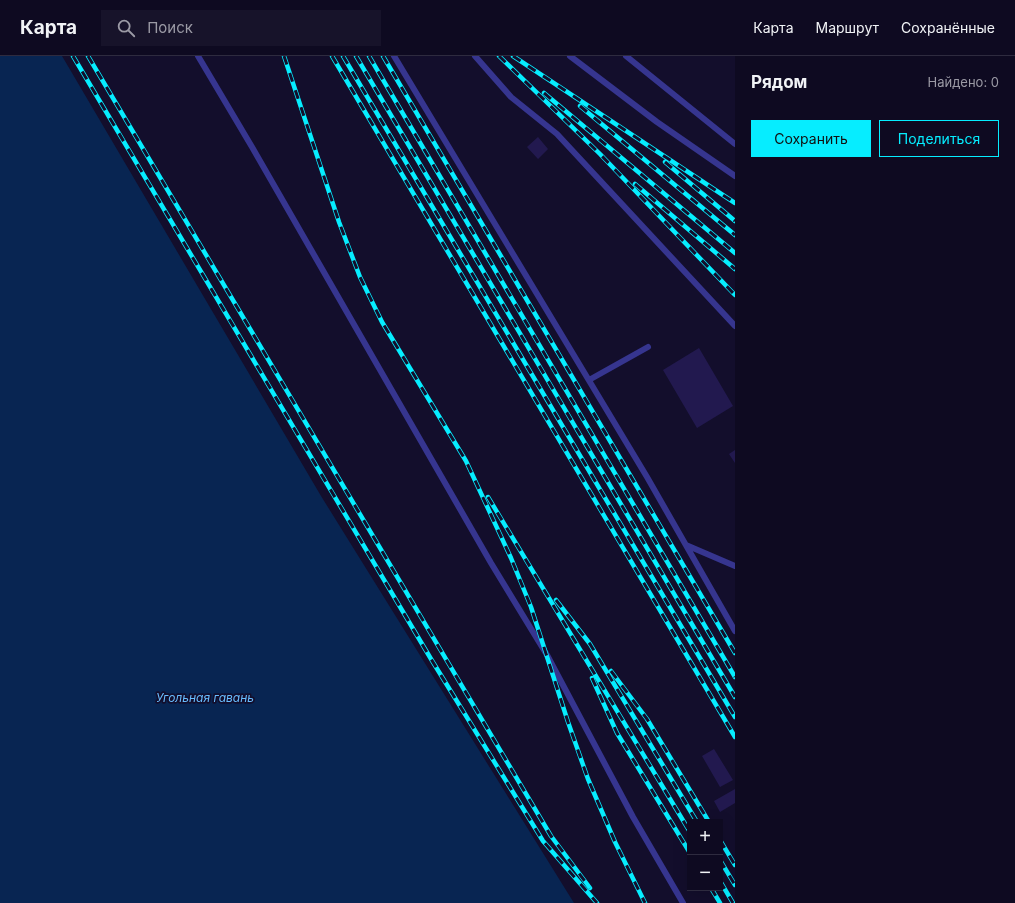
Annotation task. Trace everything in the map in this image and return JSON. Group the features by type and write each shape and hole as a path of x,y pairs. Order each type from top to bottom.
{"lane":[{"path":"198,56 252,147 491,563 547,655 633,817 683,903"},
{"path":"394,56 589,380 735,631"},
{"path":"475,56 511,97 557,134 735,326"},
{"path":"570,56 657,122 735,176"},
{"path":"626,56 735,144"},
{"path":"589,380 648,346"},
{"path":"686,545 735,566"}],"water":[{"name":"Угольная гавань","path":"0,56 62,56 321,496 574,903 0,903"}],"building":[{"path":"538,137 548,149 538,159 527,147"},
{"path":"699,348 733,406 697,428 663,370"},
{"path":"735,450 735,463 729,454"},
{"path":"714,749 733,780 720,787 702,756"},
{"path":"735,789 735,803 720,812 714,801"}],"railway":[{"path":"73,56 431,659 543,841 597,903"},
{"path":"88,56 551,836 590,888"},
{"path":"284,56 339,222 360,277 382,322 466,461 511,558 531,607 588,779 615,842 645,903"},
{"path":"332,56 735,737"},
{"path":"343,56 735,717"},
{"path":"356,56 735,697"},
{"path":"369,56 735,677"},
{"path":"383,56 735,653"},
{"path":"499,56 600,154 735,295"},
{"path":"513,56 735,203"},
{"path":"544,93 735,253"},
{"path":"580,106 735,235"},
{"path":"665,162 735,221"},
{"path":"635,184 735,269"},
{"path":"488,497 687,827"},
{"path":"556,600 590,644 695,819"},
{"path":"611,671 647,719 707,819"},
{"path":"592,678 617,733 687,848"},
{"path":"723,845 735,865"},
{"path":"723,865 735,885"},
{"path":"723,886 733,903"},
{"path":"713,891 720,903"}]}
